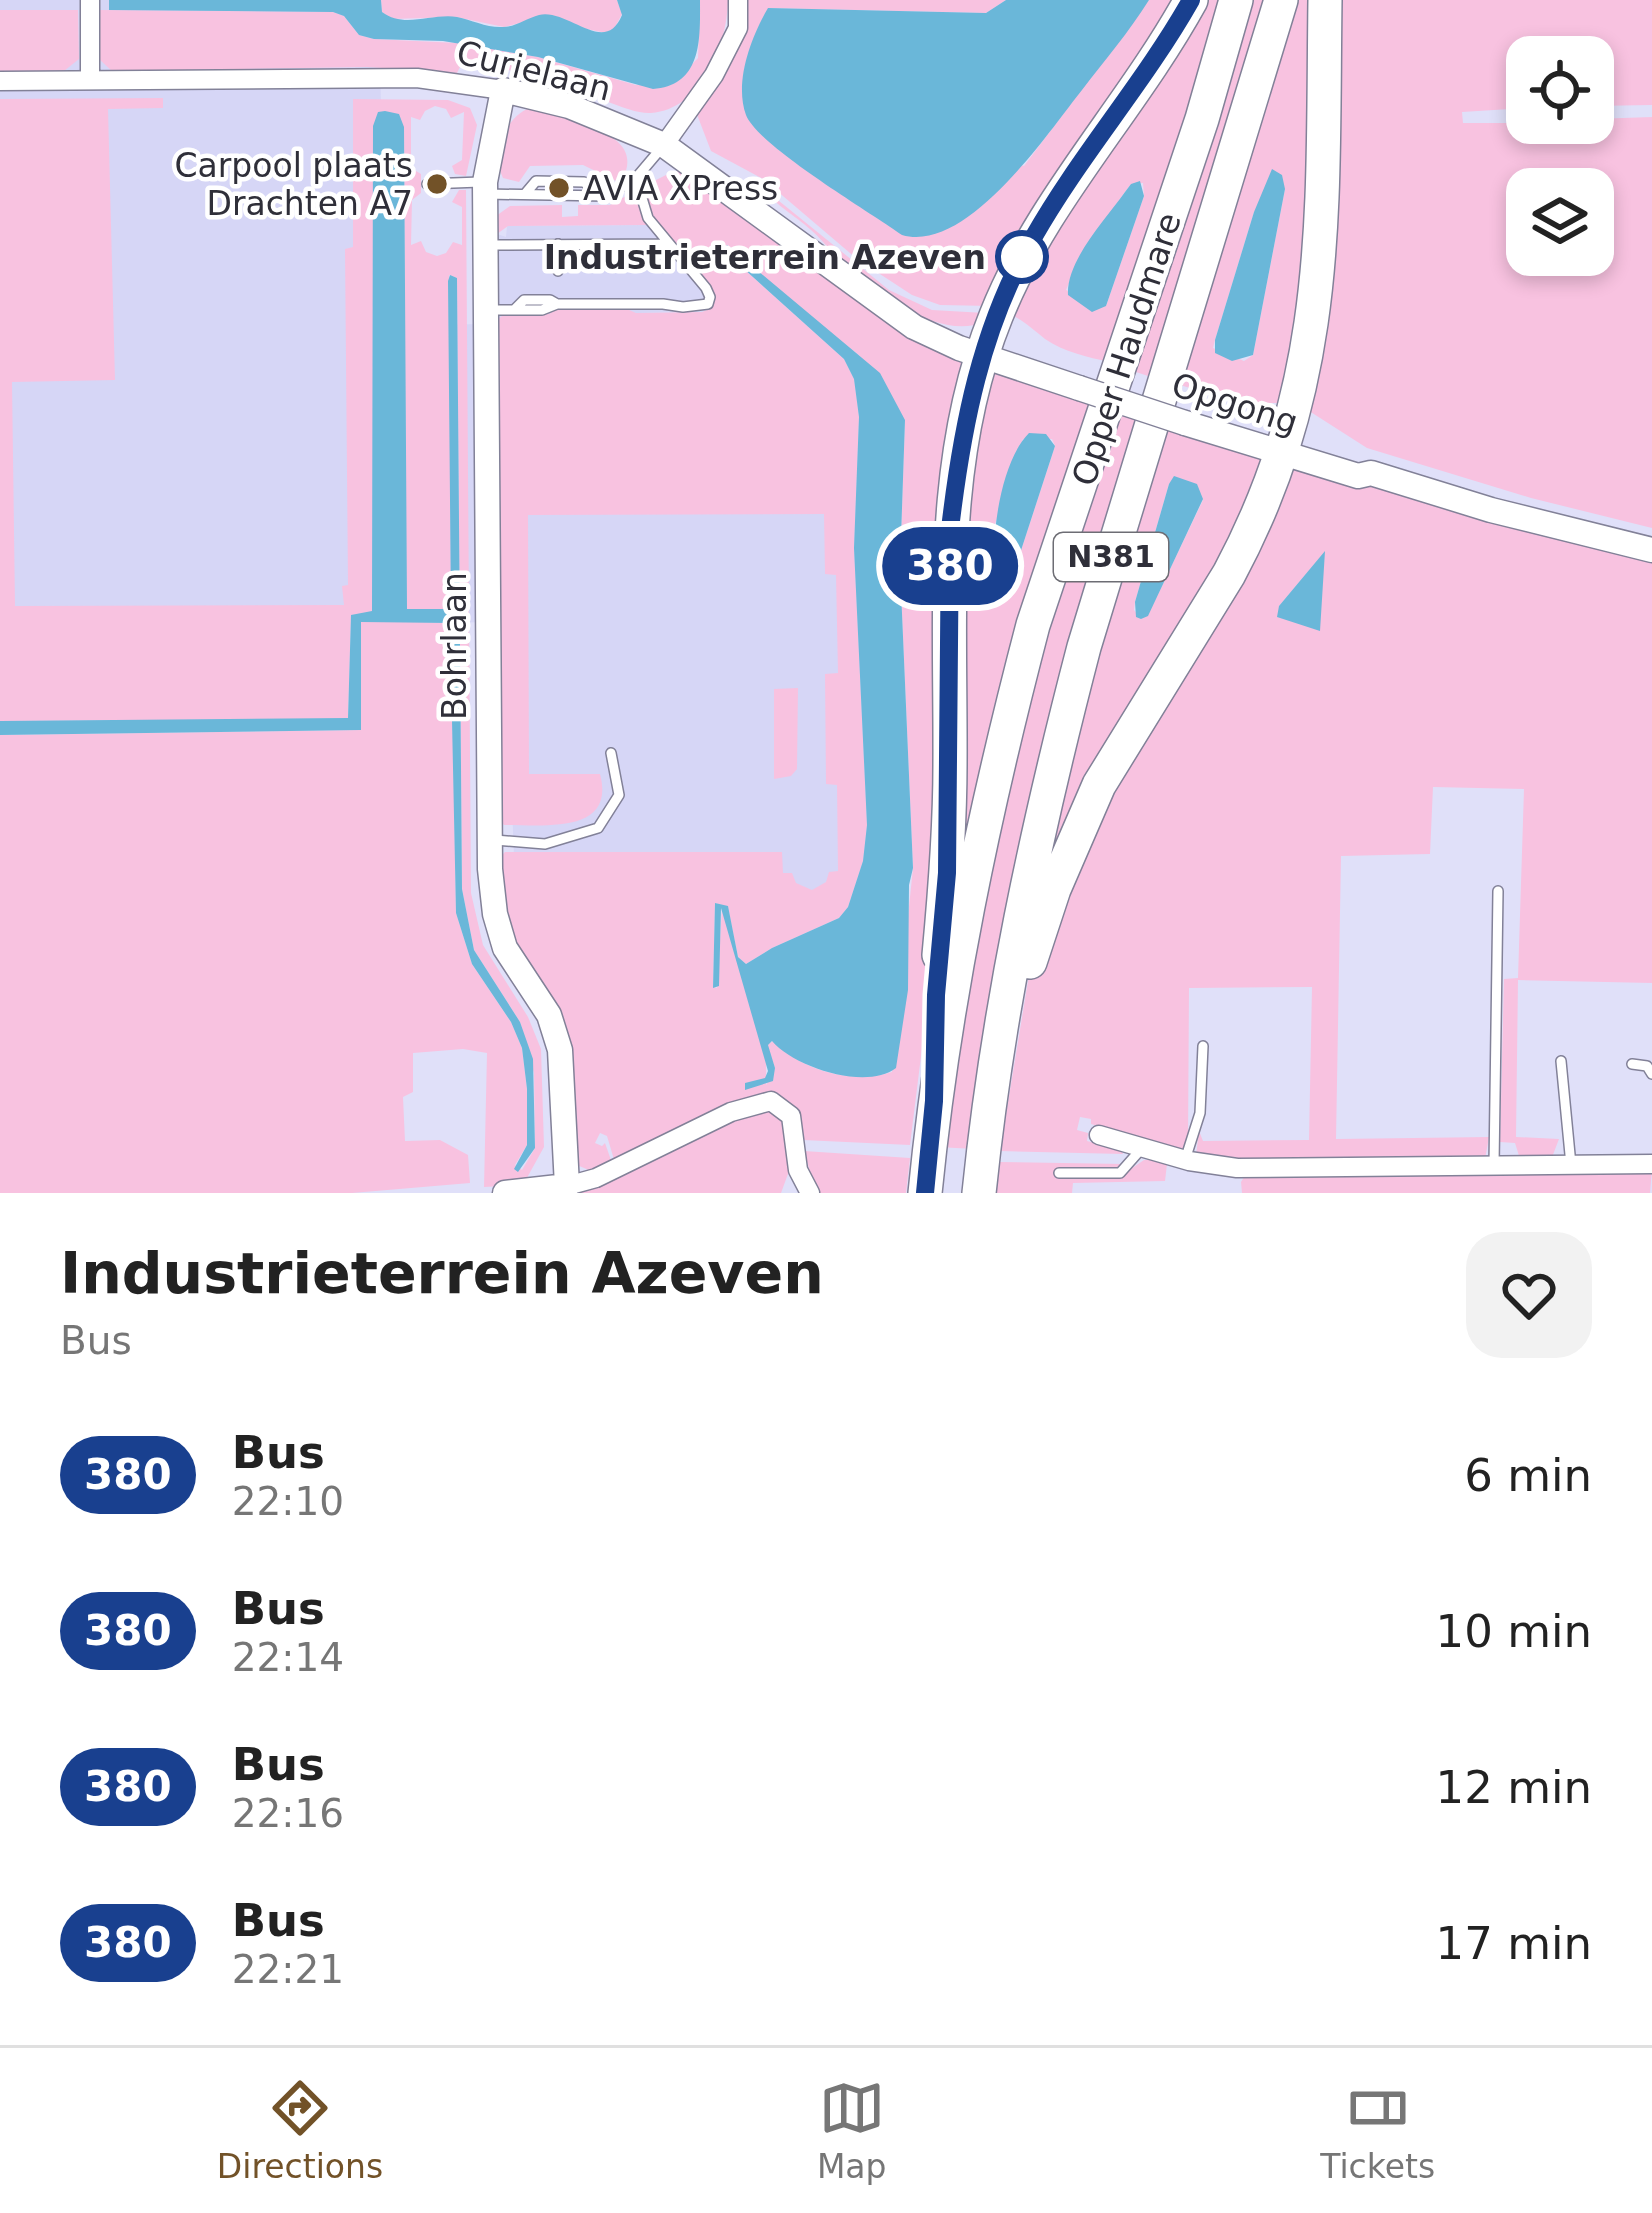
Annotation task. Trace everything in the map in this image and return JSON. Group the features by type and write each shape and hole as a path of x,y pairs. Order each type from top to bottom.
{"highway":[{"name":"N381","path":"934,1101 950,767 950,529 983,349 1034,235 1158,56 1191,0"},
{"name":"Opper Haudmare","path":"925,1193 934,1101 983,826 1033,625 1202,118 1236,0"},
{"name":"Opper Haudmare","path":"980,1193 986,1126 1027,880 1084,647 1281,0"},
{"name":"N381","path":"986,1126 1035,944 1081,824 1118,750 1229,574 1286,448 1317,301 1325,0"}],"main road":[{"name":"Curielaan","path":"503,90 569,106 664,145 914,327 1082,381"},
{"name":"Bohrlaan","path":"503,90 486,188 492,896 500,933 549,1015 560,1050 567,1186"},
{"name":"Opgong","path":"1082,381 1358,476 1371,473 1491,510 1652,550"},
{"path":"505,1193 567,1186"}],"street":[{"path":"90,0 90,80"},
{"path":"664,145 722,59 737,28 738,0"},
{"name":"Curielaan","path":"0,81 418,78 503,90"},
{"path":"567,1186 596,1178 731,1112 771,1102 791,1116 798,1170 809,1193"},
{"path":"1099,1135 1185,1160 1265,1169 1652,1164"}],"lane":[{"path":"427,184 525,194 536,181 584,182 599,196 636,178 664,145"},
{"path":"486,310 542,310 557,304 708,304 706,288 643,210 636,178"},
{"path":"558,244 558,272"},
{"path":"486,245 668,244"},
{"path":"489,840 545,844 598,828 619,795 611,753"},
{"path":"1494,1166 1498,891"},
{"path":"1185,1160 1200,1113 1203,1046"},
{"path":"1561,1061 1571,1165"},
{"path":"1632,1064 1647,1066 1652,1074"},
{"path":"1059,1173 1120,1173 1143,1147"}],"shaded area":[{"path":"0,0 379,0 385,325 495,324 497,234 506,237 507,226 647,225 657,236 664,232 714,293 712,308 702,312 504,315 496,321 869,324 871,896 516,909 505,623 0,612"},
{"path":"381,0 617,0 622,14 606,33 552,15 504,27 456,17 391,19 382,12"},
{"path":"700,0 728,0 717,55 698,88 669,109 651,113 550,80 469,63 457,73 367,67 112,71 99,59 98,10 333,12 344,16 359,35 374,39 458,43 538,57 636,85 673,84 698,58"},
{"path":"744,0 1006,0 986,13 769,8 744,69 1024,166 1149,0 1186,0 991,306 940,305 912,295 857,259 763,179 711,151 696,112 731,60"},
{"path":"1196,0 1226,0 1109,362 1060,347 1005,312","holes":["1143,183 1144,196 1106,306 1066,290 1082,253 1131,184"]},
{"path":"1245,0 1272,0 1157,379 1127,369"},
{"path":"1289,0 1321,0 1292,403 1237,403 1174,383","holes":["1285,189 1253,355 1244,361 1213,348 1254,212"]},
{"path":"1330,0 1652,0 1652,105 1614,106 1614,36 1506,36 1506,109 1462,112 1463,123 1506,123 1506,144 1614,144 1614,118 1652,117 1652,528 1531,498 1367,448 1306,409"},
{"path":"0,10 78,10 79,59 64,71 0,71"},
{"path":"163,98 163,108 108,109 115,380 12,382 15,606 344,605 342,586 348,585 345,249 353,247 353,99 448,100 470,108 477,125 466,176 455,174 452,166 462,160 464,112 451,118 446,109 435,106 420,120 411,117 411,168 421,174 421,193 412,200 411,245 421,241 426,252 437,256 446,253 453,242 462,245 462,207 452,202 459,190 466,190 471,893 483,945 528,1017 541,1049 544,1147 523,1185 484,1187 487,1053 463,1049 413,1053 413,1092 403,1097 405,1141 440,1140 468,1155 470,1183 352,1193 0,1193 0,735 360,730 363,620 451,623 456,913 472,964 511,1022 522,1048 527,1145 515,1165 522,1170 535,1148 534,1073 520,1022 474,950 462,889 457,278 449,275 451,609 406,609 404,127 372,612 351,615 348,719 0,721 0,99"},
{"path":"536,106 616,133 614,139 627,158 622,179 616,181 583,165 530,166 519,182 503,178 499,156 504,134 517,116"},
{"path":"674,171 691,172 964,361 938,919 910,1145 803,1140 796,1109 779,1096 615,1163 607,1136 600,1133 595,1143 605,1143 612,1163 591,1171 577,1165 570,1082 509,936 498,859 505,852 782,852 783,873 792,873 796,883 812,890 826,882 829,872 838,871 837,785 826,784 825,674 838,673 836,575 825,574 824,514 528,515 529,774 600,774 602,793 598,807 573,822 504,825 497,817 497,319 549,314 558,308 620,306 636,313 712,308 714,293 661,230 644,186","holes":["723,250 859,355 905,420 900,567 913,868 892,1072 860,1077 828,1072 798,1060 773,1041 767,1045 775,1068 766,1085 766,1062 722,908 717,988 713,987 715,903 728,907 738,957 746,964 839,918 848,907 863,861 867,825 854,548 859,417 854,379 844,359"]},
{"path":"763,188 889,290 932,310 985,313 984,322 951,326 900,306 850,271"},
{"path":"633,192 647,225 508,226 497,234 496,216 510,206 562,205 562,217 578,216 578,205 610,205"},
{"path":"988,369 1095,404 975,823 952,873 955,529","holes":["1023,439 1052,439 1055,446 1012,578 996,587 993,530"]},
{"path":"1114,409 1145,420 975,1149 937,1147 1019,715"},
{"path":"1162,425 1265,454 1269,475 1036,882","holes":["1169,484 1203,500 1148,615 1141,619 1134,610 1135,602"]},
{"path":"1302,467 1652,556 1652,983 1518,980 1516,1137 1559,1139 1551,1160 1520,1159 1515,1143 1500,1142 1504,979 1518,978 1524,789 1433,787 1430,854 1341,856 1336,1139 1489,1137 1485,1159 1262,1162 1196,1155 1199,1131 1203,1141 1309,1140 1312,987 1189,988 1188,1144 1182,1151 1080,1117 1077,1130 1088,1133 1087,1141 1123,1154 1000,1151 1029,975 1056,896 1290,471","holes":["1324,553 1319,630 1279,606"]},
{"path":"798,688 797,769 791,776 774,779 774,689"},
{"path":"767,1106 784,1113 792,1163 781,1193 572,1193 713,1126"},
{"path":"804,1151 910,1158 906,1193 816,1193"},
{"path":"1144,1160 1164,1160 1165,1181 1073,1183 1072,1193 995,1193 999,1162 1125,1164 1119,1177"},
{"path":"1652,1169 1650,1193 1242,1193 1241,1182 1246,1174"}],"water":[{"path":"109,0 381,0 382,12 399,19 448,16 503,27 550,15 606,32 622,15 617,0 700,0 700,29 690,69 669,86 653,89 538,57 443,41 374,39 359,35 344,16 333,12 109,10"},
{"path":"1006,0 1149,0 1027,160 953,227 927,236 902,235 792,161 746,115 742,88 746,60 768,8 986,13"},
{"path":"378,112 399,114 404,127 407,609 451,609 448,281 450,275 457,278 462,889 474,950 520,1022 533,1059 535,1148 518,1172 514,1169 527,1145 522,1048 511,1022 472,964 456,913 450,623 361,622 361,730 0,735 0,721 348,718 351,615 372,611 373,126"},
{"path":"1272,169 1282,175 1285,189 1253,355 1232,361 1215,353 1215,340"},
{"path":"1140,181 1144,196 1106,306 1092,312 1068,295 1073,268 1131,184"},
{"path":"727,245 880,373 905,420 900,567 913,868 908,990 896,1068 867,1077 831,1073 796,1059 772,1041 768,1045 775,1068 773,1081 745,1090 745,1083 765,1078 768,1071 721,908 719,986 713,988 715,903 728,906 738,957 746,964 839,918 848,907 863,861 867,825 854,548 859,417 854,379 844,359 723,250"},
{"path":"1029,433 1046,434 1055,446 1012,578 1001,590 996,587 994,570 995,528 1010,464"},
{"path":"1174,476 1197,484 1203,499 1148,616 1141,619 1136,617 1135,602"},
{"path":"1325,551 1320,631 1277,617 1279,606"}],"bus line":[{"name":"380","path":"925,1193 947,873 950,529 981,356 1034,235 1191,0"}],"place":[{"name":"Carpool plaats Drachten A7","path":"437,184"},
{"name":"AVIA XPress","path":"559,188"},
{"name":"Industrieterrein Azeven","path":"1022,257"}]}
